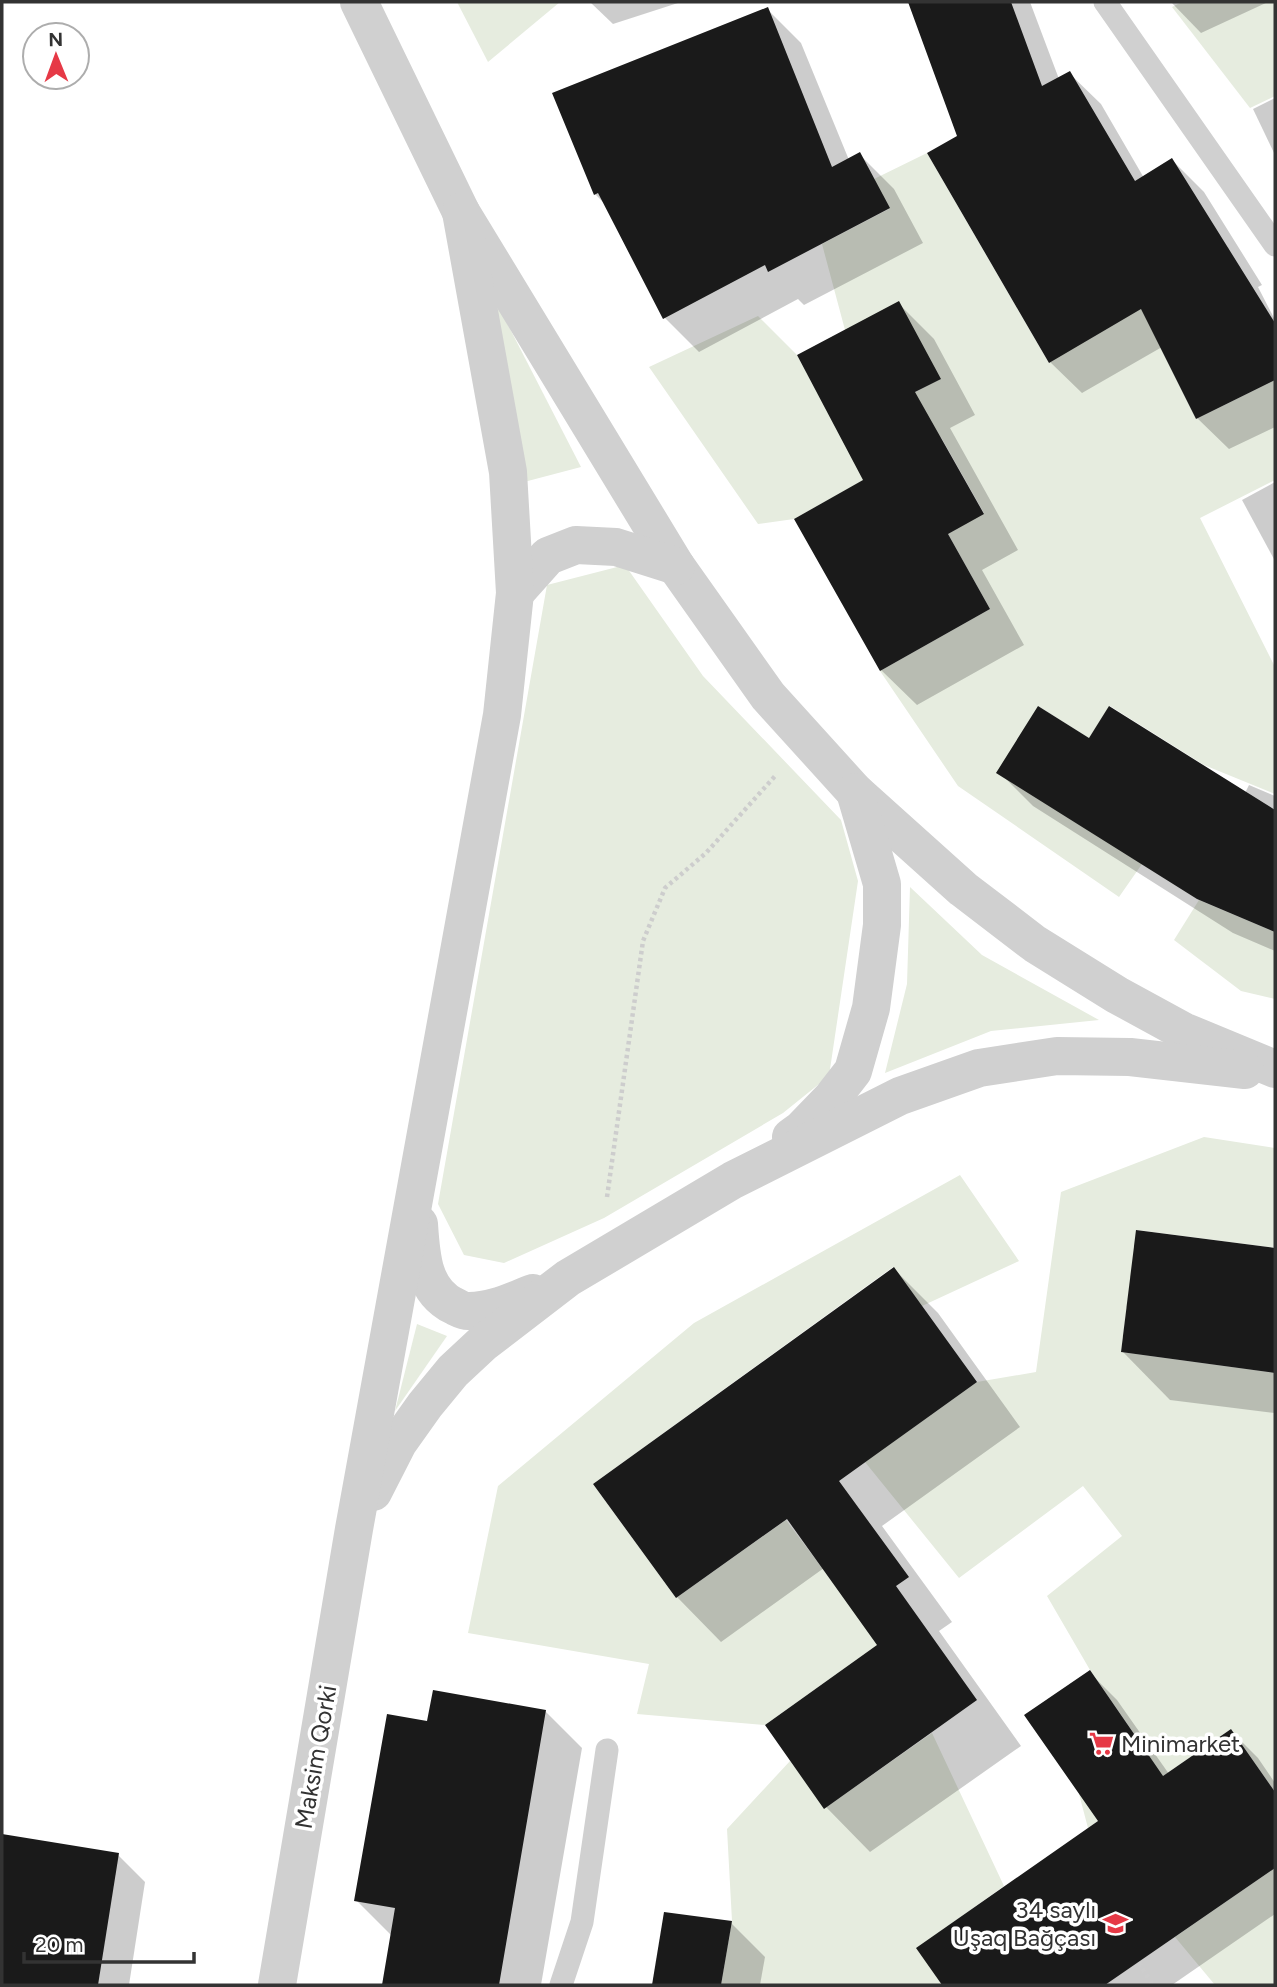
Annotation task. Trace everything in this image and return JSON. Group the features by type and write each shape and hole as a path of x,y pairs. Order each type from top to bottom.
{"street":[{"path":"359,2 461,212 676,566 768,695 855,792 963,889 1035,944 1117,995 1182,1031 1275,1071"},
{"path":"461,212 508,472 514,593 502,715 416,1184 421,1250 430,1287 446,1302 466,1312 495,1308 568,1278"},
{"path":"514,593 548,556 576,545 616,547 676,566"},
{"path":"733,1180 802,1129 853,1071 871,1008 882,925 882,884 855,792"},
{"path":"354,1529 398,1443 453,1371 482,1344 568,1278 733,1180 900,1096 979,1069 1057,1056 1130,1057 1275,1071"},
{"name":"Maksim Qorki","path":"277,1985 416,1184"}],"lane":[{"path":"1105,2 1275,245"},
{"path":"561,1985 582,1922 607,1750"}],"path":[{"path":"606,1205 643,941 665,888 706,853 778,772"},
{"path":"1139,1963 1153,1985"}],"shaded area":[{"path":"457,2 560,2 488,62"},
{"path":"1182,2 1275,2 1275,96 1250,108 1172,7"},
{"path":"927,153 1049,363 1130,307 1228,247 1250,299 1159,344 1196,419 1275,380 1275,480 1200,518 1275,667 1275,794 1204,765 1110,706 1089,738 1038,706 1142,864 1119,897 958,786 880,671 990,609 948,534 984,513 941,437 794,519 758,524 649,367 758,316 797,355 839,433 940,379 845,330 822,244 889,209 874,179"},
{"path":"490,290 581,467 524,482"},
{"path":"625,565 703,676 841,820 858,881 829,1076 783,1113 604,1218 504,1263 464,1255 438,1204 547,585"},
{"path":"910,887 982,955 1099,1020 991,1031 885,1073 907,984"},
{"path":"1199,900 1275,932 1275,999 1241,991 1174,940"},
{"path":"1204,1137 1275,1148 1275,1248 1137,1230 1121,1352 1275,1373 1275,1792 1231,1729 1088,1828 1079,1794 1144,1748 1090,1670 1047,1596 1122,1536 1083,1486 959,1578 865,1462 977,1382 1036,1372 1061,1192"},
{"path":"960,1175 1019,1261 922,1306 893,1267 593,1484 676,1598 786,1520 879,1644 765,1725 637,1714 649,1664 468,1633 498,1486 694,1323"},
{"path":"417,1324 447,1336 395,1411"},
{"path":"932,1733 1004,1886 917,1948 942,1985 721,1985 732,1921 727,1829 790,1761 825,1808"},
{"path":"1275,1868 1275,1985 1215,1985 1175,1937"}],"building":[{"path":"908,2 1011,2 1042,86 1070,71 1135,181 1172,158 1275,323 1275,380 1196,419 1141,309 1049,363 927,153 957,136"},
{"path":"768,7 832,167 860,152 890,208 768,272 765,265 663,319 598,193 594,195 552,93"},
{"path":"899,301 941,379 915,392 984,514 948,534 990,609 880,671 794,519 863,480 797,355"},
{"path":"1038,706 1089,738 1109,706 1275,810 1275,932 1197,899 996,773"},
{"path":"1136,1230 1275,1248 1275,1373 1121,1352"},
{"path":"894,1267 977,1382 839,1481 909,1577 896,1586 977,1700 824,1809 765,1725 877,1645 787,1519 676,1598 593,1484"},
{"path":"1090,1670 1163,1776 1231,1729 1275,1792 1275,1868 1105,1985 942,1985 916,1948 1098,1821 1024,1715"},
{"path":"433,1690 546,1710 499,1985 382,1985 395,1908 354,1901 387,1714 427,1721"},
{"path":"2,1834 119,1853 98,1985 2,1985"},
{"path":"664,1912 732,1921 721,1985 652,1985"}],"place":[{"name":"Minimarket","path":"1101,1744"},
{"name":"34 saylı Uşaq Bağçası","path":"1116,1924"}]}
